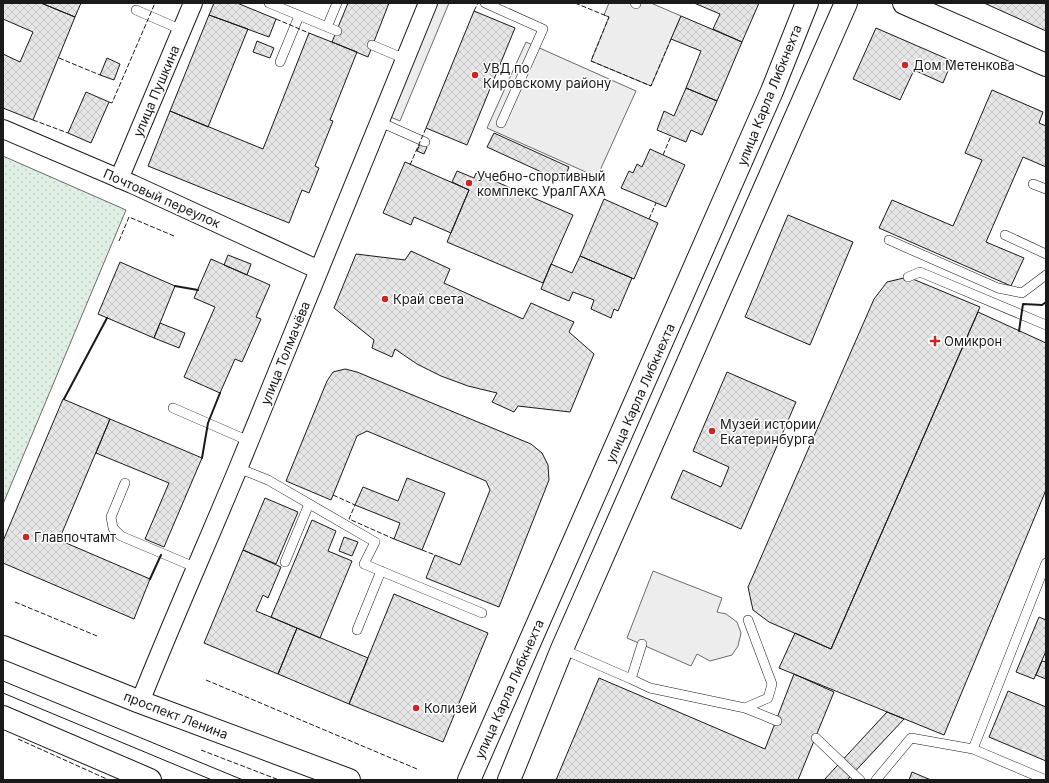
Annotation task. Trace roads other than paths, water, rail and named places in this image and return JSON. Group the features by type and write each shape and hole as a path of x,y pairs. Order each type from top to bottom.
{"main road":[{"name":"улица Карла Либкнехта","path":"469,780 748,148 807,3"},
{"path":"509,780 562,649 846,3"},
{"path":"904,3 1046,65"},
{"name":"проспект Ленина","path":"3,647 140,702 349,780"},
{"path":"3,716 150,780"}],"street":[{"name":"улица Пушкина","path":"119,179 193,3"},
{"name":"улица Толмачёва","path":"140,702 250,441 428,3"},
{"name":"Почтовый переулок","path":"3,129 119,179 320,270"}],"lane":[{"path":"271,3 337,31"},
{"path":"327,28 337,3"},
{"path":"485,3 543,29 501,123"},
{"path":"136,10 182,30"},
{"path":"280,62 299,16"},
{"path":"372,45 405,59"},
{"path":"380,122 425,142"},
{"path":"1033,184 1046,190"},
{"path":"1005,235 1046,254"},
{"path":"889,240 998,288 1022,293 1046,275"},
{"path":"908,276 920,272 1046,325"},
{"path":"173,408 250,441"},
{"path":"238,468 268,480 375,542 364,564 482,613"},
{"path":"125,483 111,517 116,532 121,536 197,568"},
{"path":"285,562 309,504"},
{"path":"973,749 1046,563"},
{"path":"358,630 381,571"},
{"path":"745,708 768,698 772,684 748,620"},
{"path":"631,679 642,644"},
{"path":"562,649 650,688 745,708 777,721"},
{"path":"816,738 860,780"},
{"path":"876,780 911,738 973,749 1046,780"}],"tram line":[{"path":"3,681 243,780"},
{"path":"3,693 212,780"}],"place":[{"name":"Дом Метенкова","path":"905,65"},
{"name":"УВД по Кировскому району","path":"475,75"},
{"name":"Учебно-спортивный комплекс УралГАХА","path":"469,183"},
{"name":"Край света","path":"385,299"},
{"name":"Омикрон","path":"935,341"},
{"name":"Музей истории Екатеринбурга","path":"712,431"},
{"name":"Главпочтамт","path":"26,537"},
{"name":"Колизей","path":"416,708"}]}
